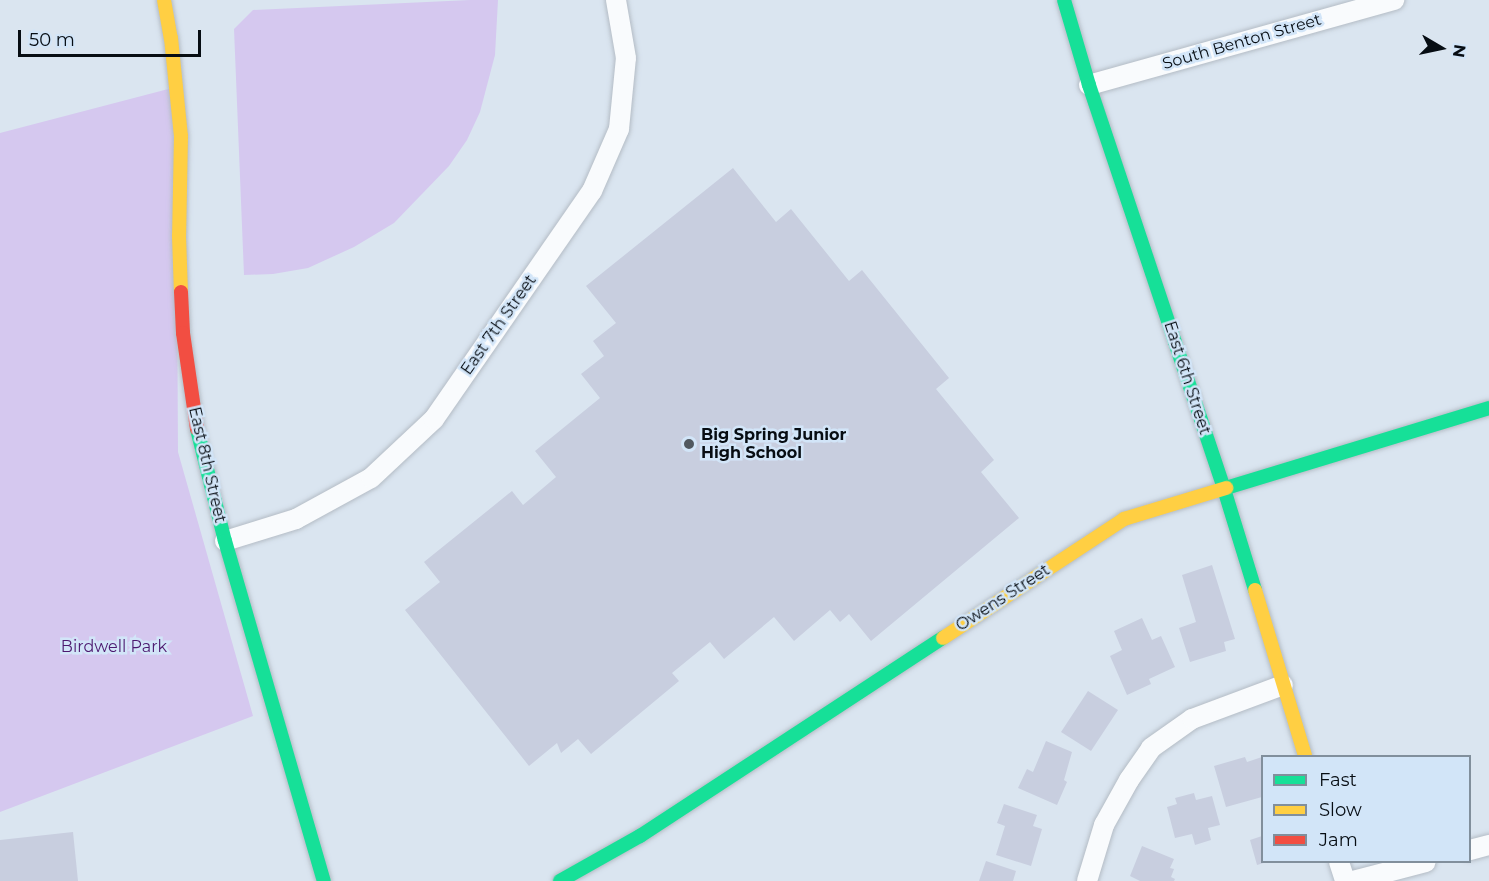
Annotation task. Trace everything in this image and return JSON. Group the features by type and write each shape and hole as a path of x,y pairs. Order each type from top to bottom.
{"street":[{"name":"East 8th Street","path":"164,0 171,38 181,136 179,236 183,333 199,441 225,541 324,881"},
{"name":"East 7th Street","path":"225,541 296,519 371,478 434,419 592,191 619,129 626,58 616,0"},
{"name":"East 6th Street","path":"1064,0 1089,85 1224,489 1305,755"},
{"name":"South Benton Street","path":"1089,85 1394,0"},
{"name":"Owens Street","path":"560,881 640,836 1124,519 1489,408"},
{"path":"1087,881 1104,825 1129,780 1151,748 1192,719 1283,686"},
{"path":"1471,850 1489,845"},
{"path":"1340,863 1345,881"},
{"path":"1353,881 1419,863"}],"green space":[{"path":"498,0 495,55 480,112 467,140 449,166 394,223 354,247 308,268 273,274 244,275 234,29 253,10"},
{"name":"Birdwell Park","path":"176,87 178,452 253,716 0,812 0,133"}],"building":[{"path":"733,168 776,222 791,209 849,281 862,270 949,378 936,389 994,460 981,472 1019,518 871,641 849,614 840,622 830,610 794,641 774,617 724,659 710,642 672,673 679,681 591,754 578,739 561,753 557,743 529,766 405,610 440,582 424,562 512,491 523,505 556,477 535,451 600,398 581,374 604,356 593,341 616,323 586,286"},
{"path":"1212,565 1235,639 1224,642 1226,651 1190,662 1179,628 1196,622 1182,575"},
{"path":"1142,618 1152,640 1161,636 1175,667 1149,679 1151,684 1127,695 1110,656 1122,650 1114,631"},
{"path":"1088,691 1118,710 1091,751 1061,732"},
{"path":"1046,741 1072,752 1064,780 1067,782 1057,805 1018,788 1027,769 1033,772"},
{"path":"1245,757 1247,762 1261,757 1261,797 1226,807 1214,766"},
{"path":"1194,793 1196,800 1212,796 1220,825 1208,828 1211,840 1195,845 1192,834 1175,838 1167,807 1177,804 1175,798"},
{"path":"1004,804 1037,815 1033,826 1042,829 1031,866 996,855 1005,826 997,823"},
{"path":"73,832 78,881 0,881 0,840"},
{"path":"1261,836 1261,863 1264,863 1257,865 1250,840"},
{"path":"1142,846 1174,859 1170,868 1174,869 1171,877 1175,879 1174,881 1140,881 1130,876"},
{"path":"986,861 1016,871 1013,881 979,881"}],"traffic: fast":[{"path":"1064,0 1089,85 1224,489 1255,590"},
{"path":"1226,488 1489,408"},
{"path":"197,429 225,541 324,881"},
{"path":"560,881 640,836 943,638"}],"traffic: slow":[{"path":"164,0 171,38 181,136 179,236 181,292"},
{"path":"943,638 1124,519 1226,488"},
{"path":"1255,590 1305,755"}],"traffic: jam":[{"path":"181,292 183,333 197,429"}],"place":[{"name":"Big Spring Junior High School","path":"689,444"}]}
